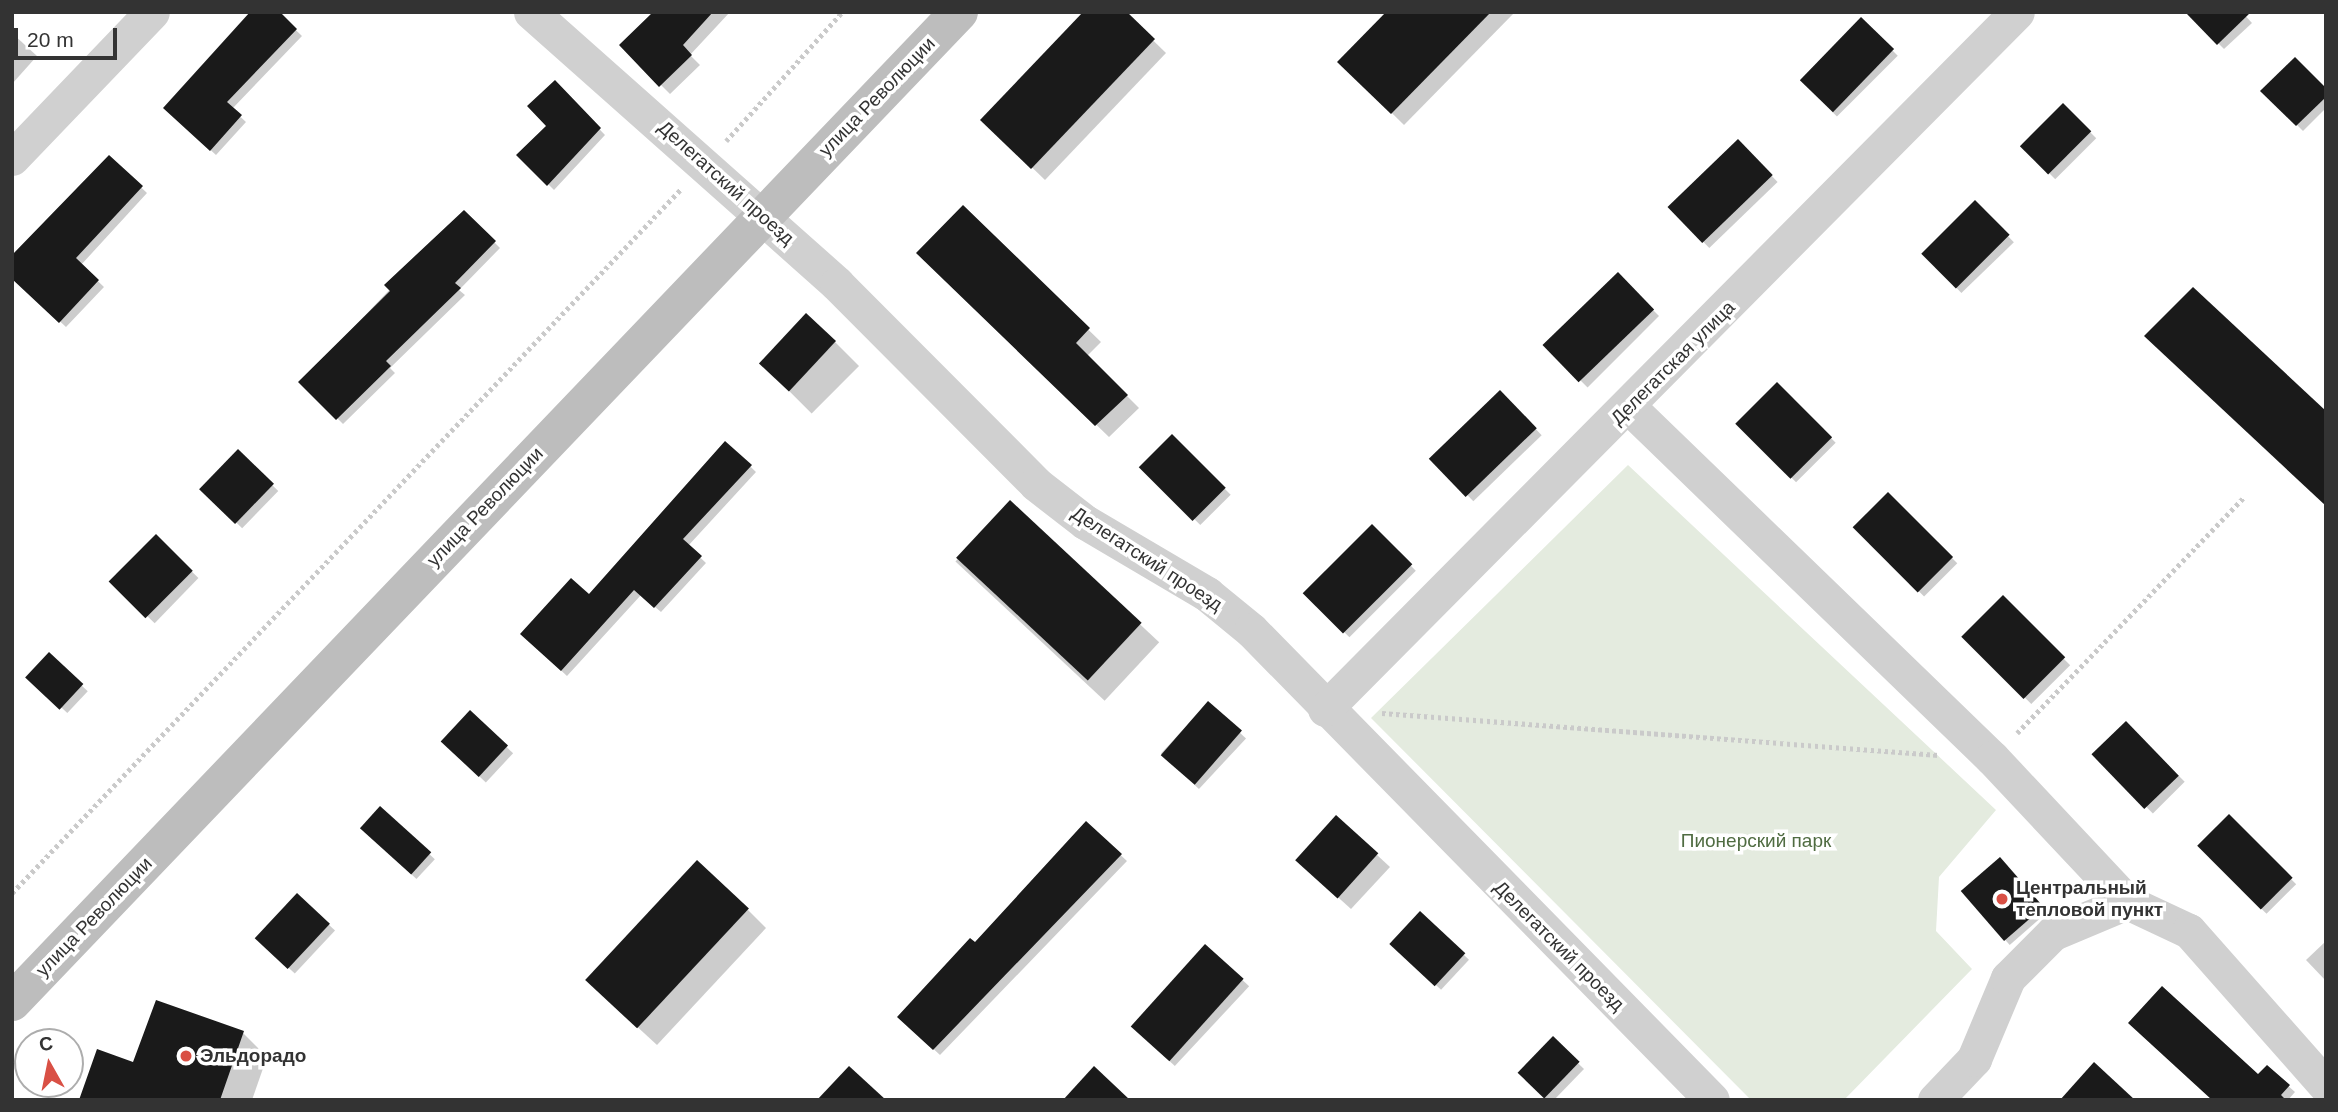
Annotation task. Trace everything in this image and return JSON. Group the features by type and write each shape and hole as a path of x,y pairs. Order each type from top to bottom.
{"main road":[{"name":"улица Революции","path":"12,1002 959,12"}],"street":[{"path":"12,158 152,12"},
{"name":"Делегатский проезд","path":"531,12 706,163 763,216 1036,484 1085,522 1206,594 1251,630 1325,709 1712,1100"},
{"name":"Делегатская улица","path":"1325,709 1629,407 2017,12"},
{"path":"1629,407 1992,758 2127,902 2189,931 2326,1086"},
{"path":"1935,1100 1974,1059 2008,978 2053,933 2127,902"}],"path":[{"path":"12,893 706,163 842,12"},
{"path":"1325,709 1992,758 2243,498"}],"green space":[{"name":"Пионерский парк","path":"1628,465 1996,810 1939,877 1936,931 1972,969 1844,1100 1751,1100 1371,718"}],"building":[{"path":"250,12 280,12 297,29 227,102 242,115 210,151 163,108"},
{"path":"653,12 713,12 683,45 692,55 659,87 619,45"},
{"path":"1083,12 1127,12 1155,39 1031,169 980,120"},
{"path":"1386,12 1491,12 1391,114 1337,62"},
{"path":"2185,12 2251,12 2217,45"},
{"path":"1861,17 1894,49 1833,112 1800,80"},
{"path":"2295,57 2326,88 2326,97 2296,126 2260,91"},
{"path":"555,80 601,128 547,186 516,155 546,126 527,106"},
{"path":"2063,103 2091,131 2048,174 2020,146"},
{"path":"1738,139 1773,175 1702,243 1668,207"},
{"path":"109,155 143,186 76,258 99,280 59,323 12,279 12,255"},
{"path":"1975,200 2010,235 1956,288 1921,254"},
{"path":"963,205 1090,328 1076,343 1128,395 1095,426 916,253"},
{"path":"464,210 496,241 455,283 461,288 386,361 391,366 336,420 298,382 390,291 384,285"},
{"path":"1618,272 1654,309 1579,382 1542,345"},
{"path":"2193,287 2326,411 2326,506 2144,336"},
{"path":"806,313 836,341 789,391 759,363"},
{"path":"1777,382 1832,437 1790,479 1735,424"},
{"path":"1500,390 1537,428 1466,497 1429,459"},
{"path":"1172,434 1226,488 1193,521 1139,467"},
{"path":"725,441 752,465 683,539 702,556 654,608 634,590 561,671 520,634 571,578 589,594"},
{"path":"238,449 274,484 235,524 199,489"},
{"path":"1888,492 1953,557 1918,592 1853,527"},
{"path":"1010,500 1142,623 1088,681 956,558"},
{"path":"1372,524 1412,564 1343,634 1303,593"},
{"path":"156,534 193,571 145,618 109,581"},
{"path":"2003,595 2065,657 2024,699 1961,637"},
{"path":"49,652 83,684 60,710 25,678"},
{"path":"1208,701 1242,731 1195,785 1161,755"},
{"path":"470,710 508,745 479,777 441,741"},
{"path":"2126,721 2179,776 2144,809 2091,754"},
{"path":"380,806 431,852 411,874 360,828"},
{"path":"2229,814 2293,878 2261,909 2197,846"},
{"path":"1336,815 1378,853 1338,898 1295,860"},
{"path":"1086,821 1122,854 933,1050 897,1017 970,938 975,942"},
{"name":"Центральный тепловой пункт","path":"2000,857 2043,907 2004,941 1961,891"},
{"path":"697,860 749,908 637,1028 585,980"},
{"path":"297,893 330,924 288,969 255,938"},
{"path":"1420,911 1465,953 1435,986 1389,944"},
{"path":"1205,944 1244,979 1169,1061 1131,1026"},
{"path":"2162,986 2258,1074 2267,1065 2290,1085 2281,1095 2286,1100 2212,1100 2128,1023"},
{"name":"Эльдорадо","path":"156,1000 244,1031 220,1100 79,1100 84,1098 84,1086 97,1049 133,1062"},
{"path":"1553,1036 1580,1062 1544,1098 1518,1073"},
{"path":"2094,1062 2135,1100 2060,1100"},
{"path":"849,1066 886,1100 817,1100"},
{"path":"1094,1066 1130,1100 1063,1100"}],"place":[{"name":"Центральный тепловой пункт","path":"2002,899"},
{"name":"Эльдорадо","path":"186,1056"}]}
